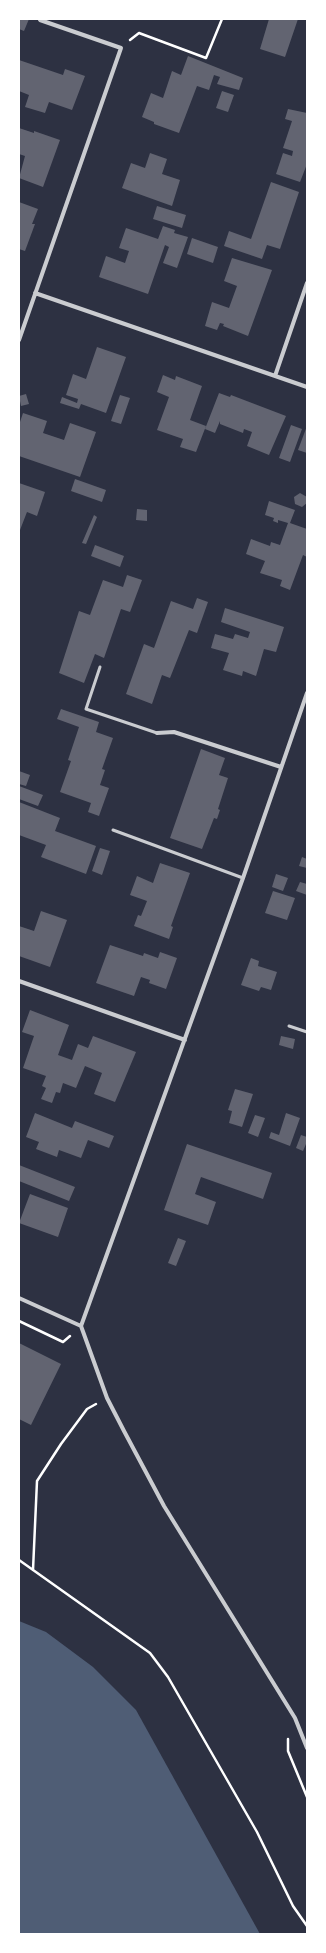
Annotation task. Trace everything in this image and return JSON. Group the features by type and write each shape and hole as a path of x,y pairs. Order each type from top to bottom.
{"street":[{"path":"19,340 120,48 40,20"},
{"path":"275,376 307,284"},
{"path":"35,293 307,387"},
{"path":"307,693 243,878 81,1326 107,1398 164,1506 295,1718 307,1748"},
{"path":"157,733 174,732 281,767"},
{"path":"19,980 185,1040"},
{"path":"19,1298 81,1326"}],"lane":[{"path":"100,667 86,709 157,733"},
{"path":"113,830 243,878"},
{"path":"289,1026 307,1032"}],"path":[{"path":"120,48 139,32 206,58 222,19"},
{"path":"19,1321 63,1342 81,1326"},
{"path":"32,1570 38,1481 61,1444 87,1409 107,1398"},
{"path":"19,1560 150,1653 168,1677 257,1832 293,1906 307,1926"}],"water":[{"path":"19,1621 46,1632 93,1667 136,1710 260,1934 19,1934"}],"building":[{"path":"19,19 29,19 24,31 19,29"},
{"path":"269,19 298,19 285,57 260,49"},
{"path":"188,56 243,78 239,90 217,84 220,77 214,75 209,90 197,86 179,133 154,124 154,122 142,117 151,93 163,98 172,71 181,75"},
{"path":"19,60 63,75 65,69 85,76 72,110 49,102 45,113 25,107 29,95 19,91"},
{"path":"222,91 234,95 228,112 216,108"},
{"path":"288,109 307,113 307,164 300,182 276,174 283,153 292,156 293,151 283,148 292,121 285,119"},
{"path":"19,128 34,133 34,131 60,140 43,187 19,178 25,156 19,154"},
{"path":"150,153 167,159 162,174 180,180 172,206 122,188 131,163 145,168"},
{"path":"271,182 299,192 280,249 267,245 262,259 224,246 229,231 251,239"},
{"path":"19,202 38,209 32,224 35,224 25,251 19,249"},
{"path":"157,206 186,215 182,228 153,219"},
{"path":"163,226 175,230 174,233 188,237 177,268 163,263 169,247 165,245 148,294 99,277 106,256 125,263 129,251 119,248 126,228 158,239"},
{"path":"192,238 218,247 213,263 187,254"},
{"path":"232,258 272,270 248,336 223,326 224,324 220,323 217,330 205,326 212,302 229,308 237,286 224,281"},
{"path":"97,347 126,357 106,413 81,404 79,409 60,403 62,397 77,403 78,399 66,395 73,374 86,379"},
{"path":"163,375 175,380 176,376 202,386 190,420 206,426 196,452 180,447 183,439 157,430 169,397 157,392"},
{"path":"219,393 230,397 231,395 286,416 269,455 247,446 252,432 244,429 243,433 220,424 220,421 215,433 205,429"},
{"path":"26,394 29,404 21,406 19,396"},
{"path":"120,395 130,398 121,424 111,421"},
{"path":"23,413 47,421 43,433 64,440 70,423 96,432 80,477 19,456 19,425"},
{"path":"291,425 302,429 290,462 279,458"},
{"path":"307,426 307,453 298,450"},
{"path":"75,479 106,490 102,502 71,491"},
{"path":"19,483 45,492 37,516 27,512 20,530"},
{"path":"300,493 307,497 307,503 302,507 295,504 294,497"},
{"path":"269,501 295,510 290,523 307,529 307,557 303,555 290,590 280,586 282,580 260,573 265,561 246,554 251,539 270,546 271,542 280,545 288,523 278,520 278,523 273,521 274,518 265,515"},
{"path":"137,509 147,510 147,521 136,520"},
{"path":"94,515 97,517 86,544 82,543"},
{"path":"95,545 124,556 120,567 91,556"},
{"path":"127,575 142,580 130,612 121,609 104,658 95,654 84,683 59,673 79,611 90,615 103,580 123,587"},
{"path":"197,598 208,602 197,633 189,630 170,678 162,675 152,704 126,694 144,644 154,648 171,601 193,609"},
{"path":"225,608 284,627 276,652 264,649 256,676 243,671 242,676 223,670 229,653 211,648 215,634 233,639 235,634 248,638 250,632 221,622"},
{"path":"61,709 99,722 96,732 113,738 102,769 105,770 100,785 109,788 99,816 88,812 91,803 60,792 71,761 68,760 79,727 57,719"},
{"path":"201,749 225,758 219,775 228,778 218,809 220,810 217,819 214,818 202,849 170,838"},
{"path":"19,771 30,775 26,786 19,784"},
{"path":"19,786 43,795 38,806 19,799"},
{"path":"19,802 60,818 55,831 96,846 86,874 41,857 46,845 19,835"},
{"path":"100,848 110,851 102,875 92,871"},
{"path":"302,857 307,859 307,868 299,866"},
{"path":"160,863 190,873 171,926 173,927 169,939 134,926 138,915 141,916 147,901 130,895 137,876 153,883"},
{"path":"276,874 288,878 283,891 272,887"},
{"path":"300,882 307,884 307,895 296,891"},
{"path":"273,891 295,898 287,920 265,913"},
{"path":"41,911 67,920 50,967 19,956 19,926 34,931"},
{"path":"110,945 143,956 144,953 158,958 160,952 177,958 166,989 149,983 150,980 141,977 134,996 96,983"},
{"path":"251,958 259,961 258,966 277,972 271,990 261,987 259,991 241,985"},
{"path":"30,1010 69,1025 58,1055 72,1060 78,1044 88,1048 93,1036 136,1052 115,1102 94,1094 102,1073 85,1066 76,1088 63,1083 60,1093 56,1092 52,1103 41,1099 46,1088 42,1086 46,1076 23,1068 34,1036 22,1032"},
{"path":"281,1036 295,1039 293,1049 279,1045"},
{"path":"235,1089 253,1094 242,1127 229,1123 232,1111 228,1110"},
{"path":"35,1113 72,1128 75,1121 114,1136 109,1148 88,1140 81,1158 59,1150 57,1157 36,1149 39,1142 26,1137"},
{"path":"286,1113 300,1118 290,1146 269,1138 271,1132 279,1135"},
{"path":"255,1115 265,1118 258,1137 248,1133"},
{"path":"301,1135 307,1137 307,1144 303,1151 296,1148"},
{"path":"187,1144 272,1173 263,1199 201,1177 195,1194 216,1202 208,1225 164,1210"},
{"path":"19,1165 75,1187 69,1201 19,1181"},
{"path":"30,1194 68,1208 58,1237 19,1223"},
{"path":"178,1238 186,1241 176,1266 168,1263"},
{"path":"19,1343 61,1364 31,1425 19,1419"}]}
